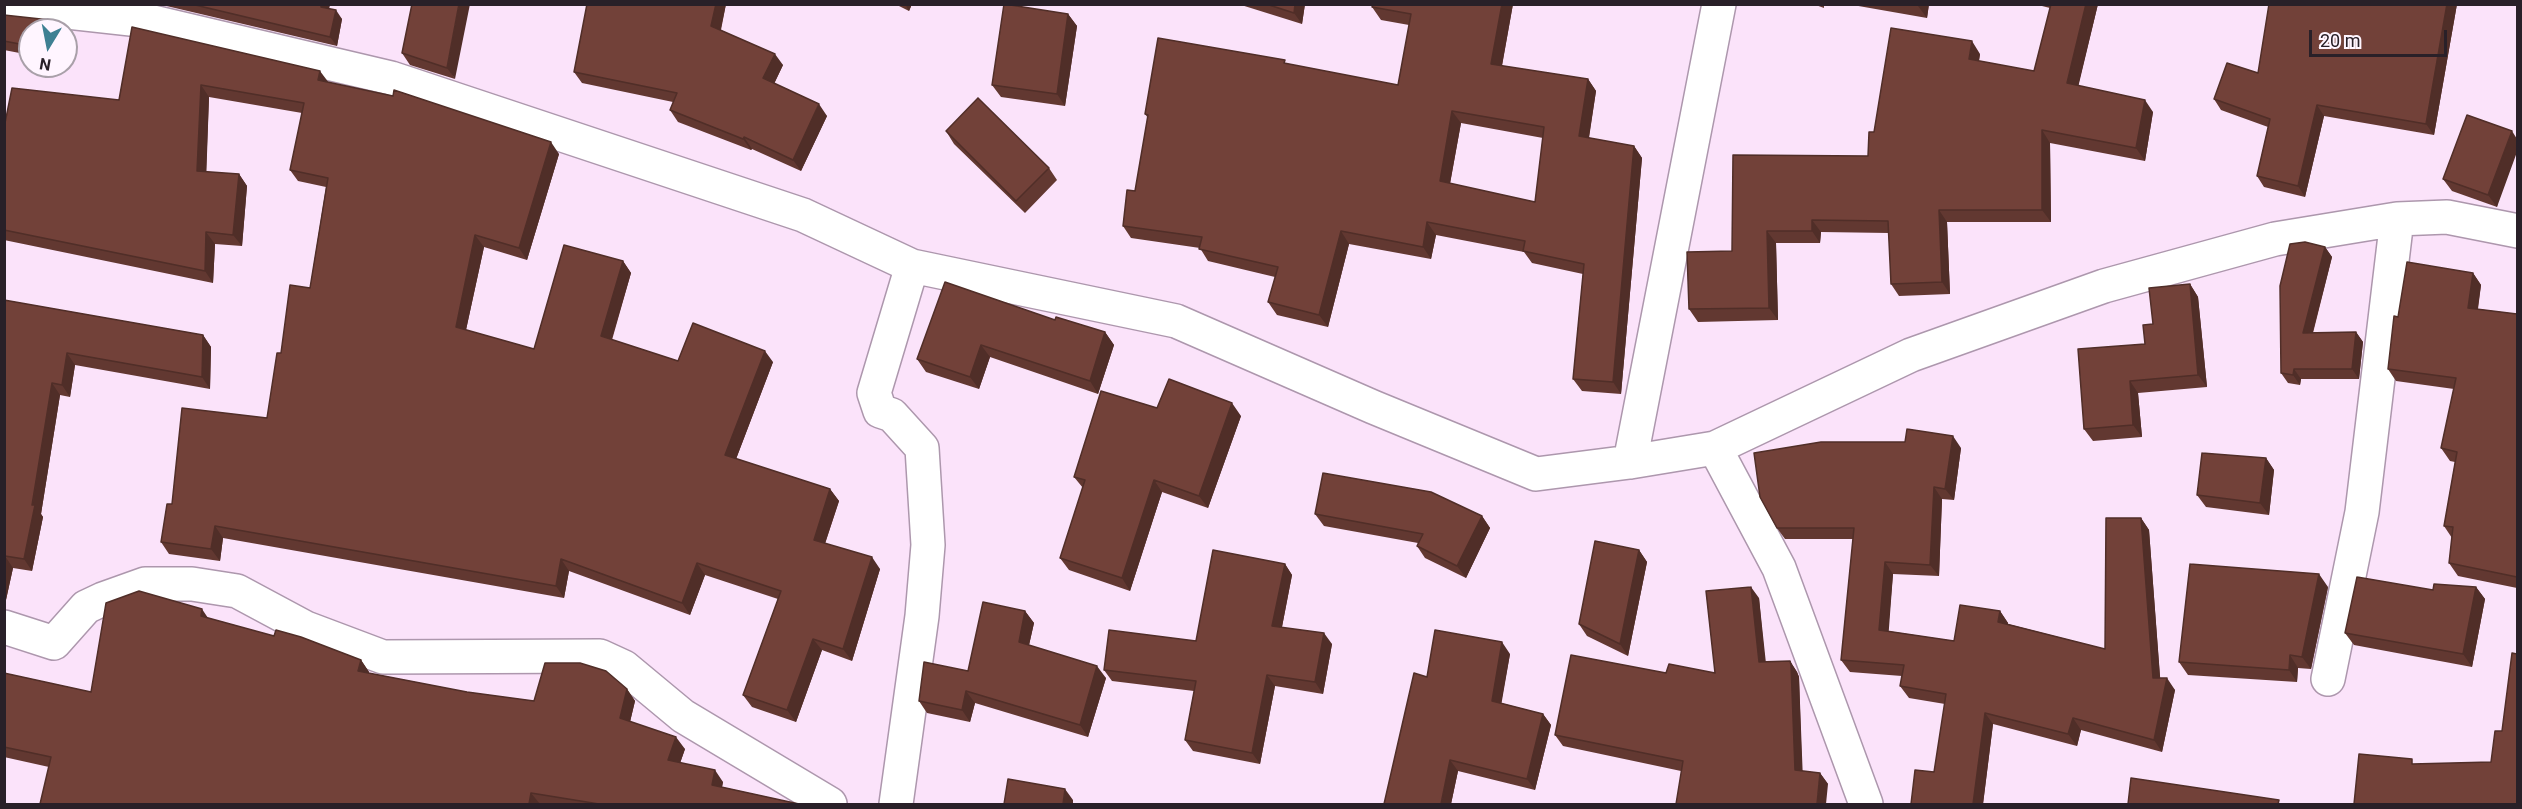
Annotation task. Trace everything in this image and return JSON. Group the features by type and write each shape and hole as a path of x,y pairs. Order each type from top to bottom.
{"street":[{"path":"1630,462 1719,4"},
{"path":"4,5 149,21 391,78 803,215 912,266 1176,321 1372,407 1536,474 1630,462 1715,447 1911,355 2104,286 2275,239 2397,219 2447,217 2517,231"},
{"path":"2328,679 2362,512 2397,219"},
{"path":"896,804 922,616 928,545 922,448 892,415 880,411 874,393 912,266"},
{"path":"1715,447 1779,568 1866,804"},
{"path":"4,627 54,643 86,607 103,599 145,584 192,584 237,591 306,628 383,657 600,656 624,667 683,716 830,804"}],"building":[{"path":"191,4 321,4 321,7 336,10 330,37"},
{"path":"412,4 459,4 447,68 402,53"},
{"path":"587,4 716,4 711,26 775,54 763,78 819,104 793,160 744,137 743,139 670,110 677,93 574,72"},
{"path":"1004,4 1068,14 1057,94 992,85"},
{"path":"1266,4 1295,4 1294,13"},
{"path":"1373,4 1502,4 1491,64 1588,79 1579,136 1634,146 1613,382 1573,379 1584,264 1523,251 1525,241 1427,222 1423,247 1341,231 1319,315 1268,302 1278,267 1199,249 1202,237 1123,226 1127,190 1135,191 1158,38 1285,60 1284,63 1398,85 1411,14 1372,7","holes":["1452,111 1544,127 1535,202 1440,181"]},
{"path":"2051,4 2086,4 2067,83 2145,100 2136,148 2042,130 2042,210 1939,210 1942,282 1891,284 1888,221 1812,220 1812,231 1767,231 1769,308 1689,309 1687,252 1732,251 1733,155 1868,156 1869,132 1874,132 1891,28 1972,41 1969,59 2034,71"},
{"path":"2269,4 2447,4 2426,124 2317,105 2298,186 2257,176 2270,119 2214,99 2227,63 2258,73"},
{"path":"4,15 32,18 18,18 18,44 4,41"},
{"path":"132,27 320,71 318,80 393,96 394,90 551,142 519,248 475,235 456,327 534,349 564,245 623,261 601,336 678,361 693,323 765,351 725,455 830,489 814,540 872,557 843,649 813,639 787,710 743,695 781,591 697,563 682,603 561,559 556,586 215,526 211,549 161,542 167,504 172,504 182,408 267,418 277,353 281,353 290,285 310,288 328,178 290,170 304,103 201,85 197,171 239,174 233,235 206,232 205,271 4,230 4,128 12,88 119,100"},
{"path":"978,98 1049,168 1016,201 946,131"},
{"path":"2467,115 2512,131 2488,195 2443,179"},
{"path":"2305,242 2325,247 2303,333 2356,332 2352,369 2294,369 2293,375 2281,373 2280,286 2290,244"},
{"path":"2407,262 2473,273 2468,308 2517,314 2517,577 2449,563 2453,527 2444,526 2457,452 2441,448 2456,378 2388,369 2394,316 2398,317"},
{"path":"945,282 1055,320 1056,317 1105,332 1090,381 981,345 970,377 917,359"},
{"path":"2190,284 2198,375 2130,381 2133,425 2084,429 2078,349 2145,344 2143,325 2153,324 2149,288"},
{"path":"4,300 203,335 202,377 67,353 62,385 52,383 32,505 35,505 24,559 4,557"},
{"path":"1169,379 1232,403 1199,496 1154,480 1122,578 1060,558 1085,480 1074,477 1101,391 1157,408"},
{"path":"1907,429 1953,436 1945,489 1934,487 1930,565 1885,562 1879,630 1954,641 1960,605 2000,611 1998,622 2105,649 2106,518 2141,518 2153,678 2167,678 2154,740 2073,718 2068,734 1985,713 1973,804 1911,804 1915,770 1934,772 1946,694 1900,686 1904,665 1841,660 1854,528 1777,528 1760,497 1754,453 1821,442 1905,442"},
{"path":"2202,453 2266,458 2260,503 2197,495"},
{"path":"1323,473 1431,492 1482,516 1457,566 1417,546 1423,534 1315,514"},
{"path":"1595,541 1639,550 1620,644 1579,624"},
{"path":"1213,550 1285,564 1272,626 1324,633 1315,682 1267,675 1252,753 1185,740 1196,681 1104,670 1109,630 1196,641"},
{"path":"2190,564 2319,574 2302,657 2290,655 2289,670 2179,662"},
{"path":"2357,577 2433,590 2434,584 2476,587 2463,654 2345,633"},
{"path":"1751,587 1759,662 1790,661 1795,770 1820,773 1817,804 1676,804 1683,761 1555,735 1571,655 1666,673 1669,664 1715,673 1706,591"},
{"path":"139,591 202,609 201,616 274,636 276,630 301,637 361,660 358,671 467,692 534,701 545,663 580,663 606,671 627,689 620,718 676,737 668,760 715,770 712,785 799,804 599,804 531,793 529,804 40,804 51,757 4,747 4,673 91,692 106,603"},
{"path":"983,602 1025,611 1019,642 1097,666 1080,725 966,691 962,710 919,701 924,662 968,671"},
{"path":"1435,630 1502,642 1492,701 1543,714 1527,779 1450,760 1441,804 1384,804 1414,673 1427,677"},
{"path":"2512,653 2517,654 2517,804 2354,804 2359,754 2412,759 2412,764 2491,762 2495,731 2502,731"},
{"path":"2131,778 2279,800 2278,804 2128,804"},
{"path":"1008,779 1065,789 1063,804 1004,804"}]}
